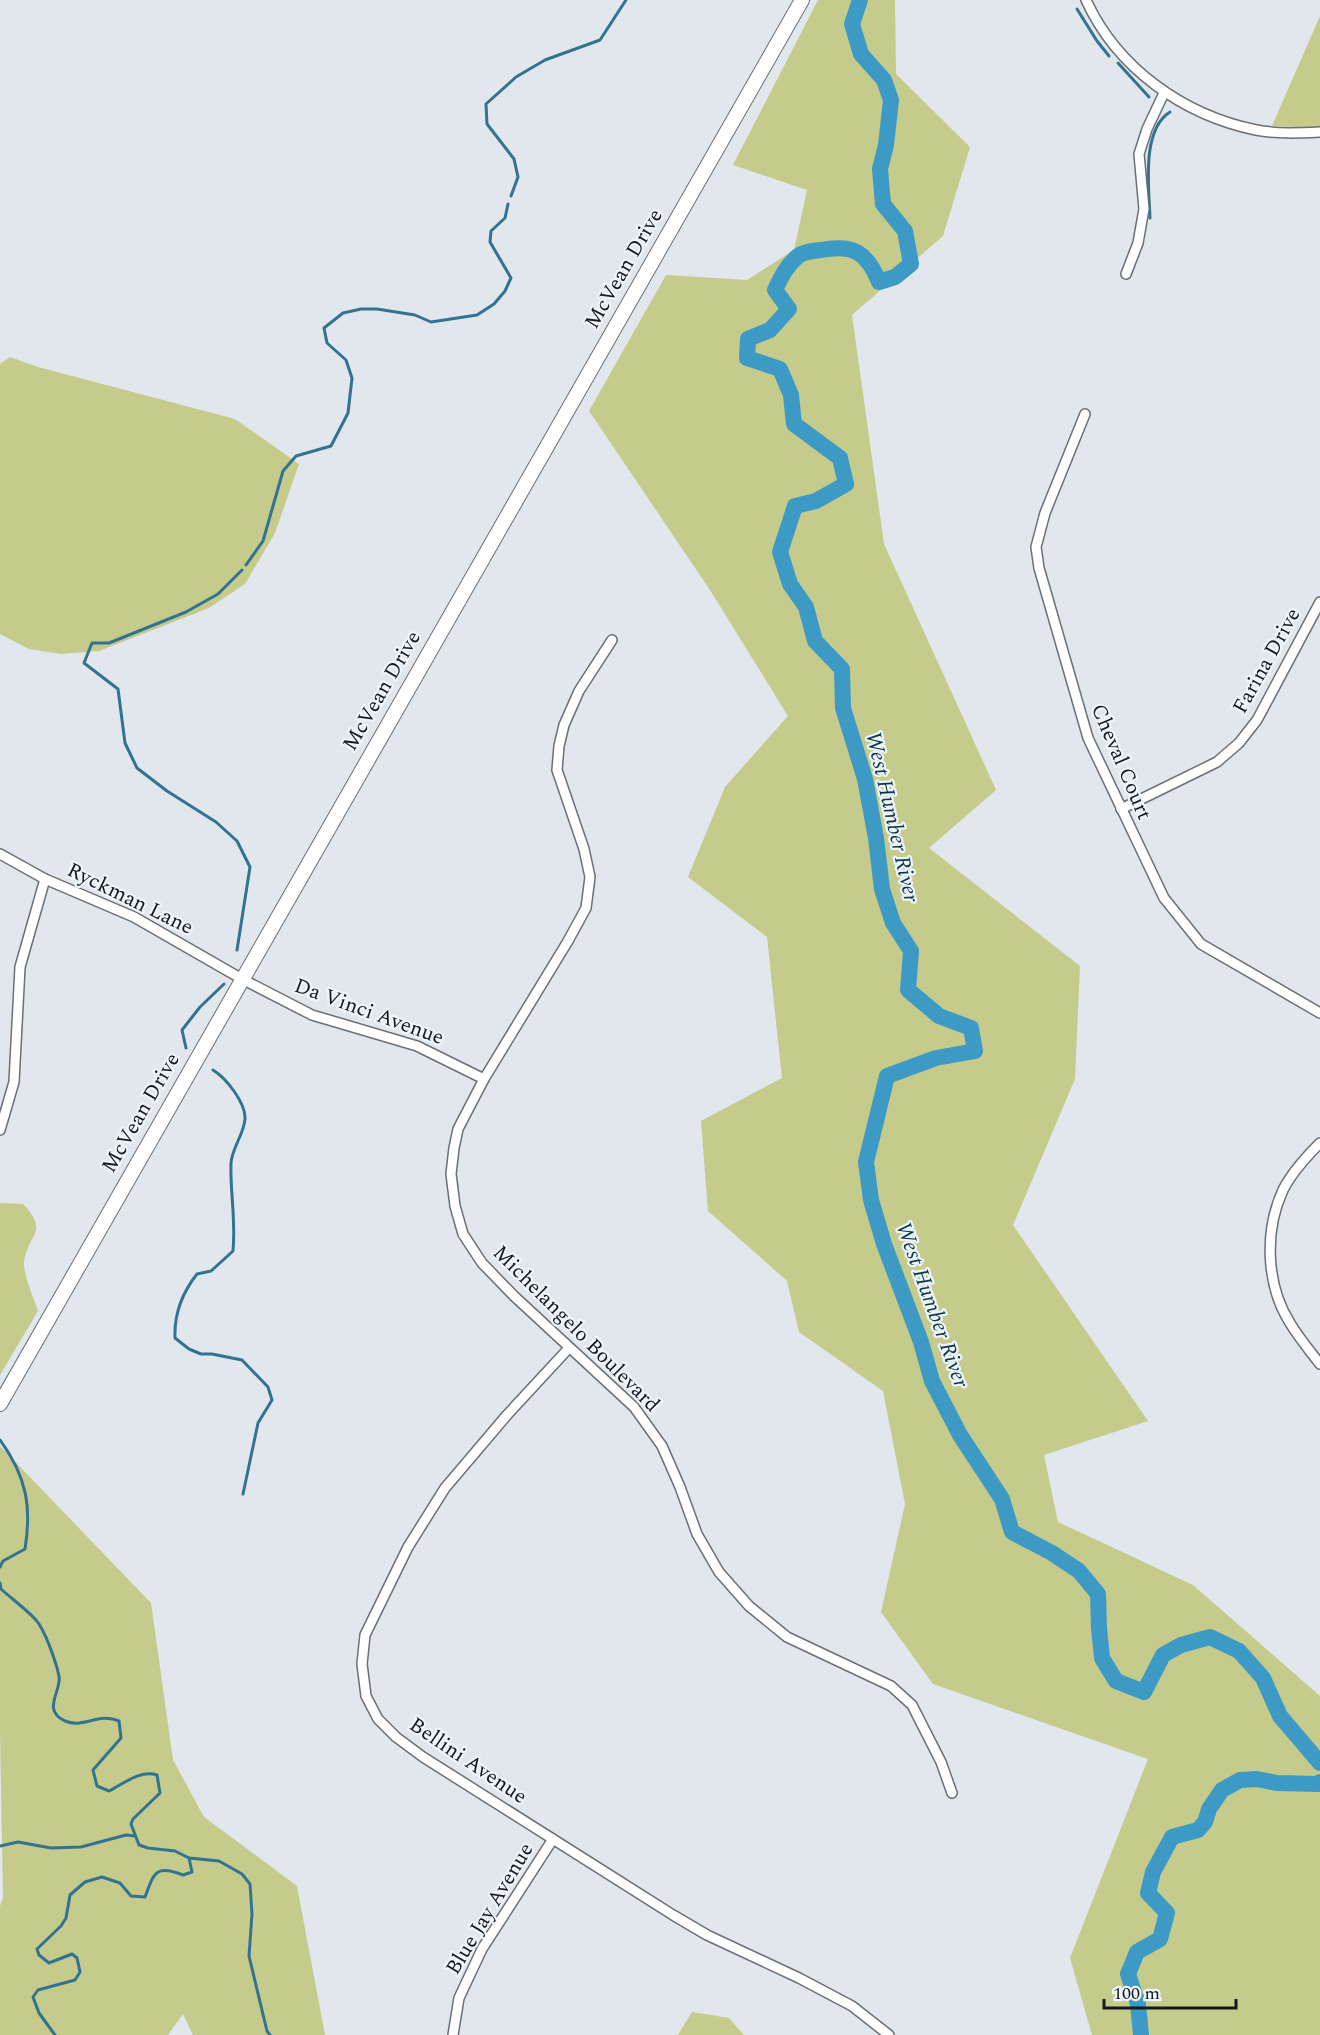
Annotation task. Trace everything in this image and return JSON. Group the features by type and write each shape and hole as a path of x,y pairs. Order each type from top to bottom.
{"main road":[{"name":"McVean Drive","path":"0,1404 802,0"}],"street":[{"path":"1086,0 1107,39 1130,64 1164,93 1219,119 1256,130 1288,133 1320,132"},
{"path":"1126,274 1138,243 1144,209 1139,154 1147,129 1164,93"},
{"name":"Cheval Court","path":"1085,414 1045,513 1036,547 1039,568 1088,738 1164,898 1201,944 1320,1013"},
{"name":"Farina Drive","path":"1120,809 1217,762 1239,743 1257,720 1320,602"},
{"name":"Michelangelo Boulevard","path":"612,640 579,691 564,725 559,746 557,770 584,849 590,877 586,908 484,1078 458,1129 452,1174 455,1206 464,1234 482,1263 569,1348 634,1407 662,1446 697,1534 719,1572 749,1606 787,1636 891,1686 912,1705 941,1762 952,1793"},
{"name":"Ryckman Lane","path":"0,854 45,879 134,917 242,979"},
{"path":"0,1130 14,1082 20,967 45,879"},
{"name":"Da Vinci Avenue","path":"242,979 312,1015 417,1046 484,1078"},
{"path":"1320,1143 1284,1188 1271,1230 1271,1254 1272,1280 1289,1323 1320,1364"},
{"name":"Bellini Avenue","path":"569,1348 507,1415 445,1488 408,1547 379,1602 365,1635 362,1664 366,1696 378,1719 396,1737 423,1757 707,1935 799,1978 852,2006 889,2035"},
{"name":"Blue Jay Avenue","path":"453,2035 459,1998 482,1949 553,1839"}],"green space":[{"path":"818,0 895,0 896,74 970,147 943,236 852,315 884,544 996,790 929,848 1080,966 1075,1079 1013,1225 1148,1421 1044,1455 1058,1522 1193,1585 1320,1696 1320,2035 1092,2035 1070,1958 1148,1759 933,1684 881,1612 905,1504 883,1391 799,1332 787,1281 708,1211 701,1121 782,1078 767,937 688,877 725,787 788,716 710,590 589,411 666,275 747,280 794,250 807,190 733,165"},
{"path":"1320,16 1320,128 1272,126"},
{"path":"10,357 38,367 235,419 299,464 275,533 245,584 209,608 99,651 61,654 29,649 0,634 0,364"},
{"path":"0,1203 23,1204 35,1222 35,1234 26,1254 24,1269 38,1311 0,1375"},
{"path":"0,1446 151,1603 173,1760 204,1817 297,1886 325,2035 193,2035 183,2014 168,2035 0,2035 0,1906 3,1898 0,1731"},
{"path":"692,2012 729,2018 744,2035 678,2035"}],"waterway":[{"path":"511,196 518,177 514,159 487,124 486,104 516,77 545,60 600,40 626,0"},
{"name":"West Humber River","path":"860,0 852,24 861,54 884,80 891,100 886,145 880,169 883,204 905,231 911,264 895,277 879,282 869,264 858,252 832,248 800,254 787,267 775,290 789,309 770,330 748,339 747,358 780,369 791,395 794,424 840,458 846,484 816,501 795,506 780,552 790,584 806,607 815,641 842,669 843,708 865,779 876,838 882,889 893,923 911,951 908,990 939,1016 971,1028 975,1051 936,1058 887,1076 866,1162 871,1200 884,1244 921,1342 932,1381 960,1435 1002,1499 1012,1532 1052,1553 1079,1571 1098,1594 1102,1658 1116,1681 1144,1692 1163,1655 1181,1645 1210,1637 1239,1651 1263,1678 1280,1716 1320,1763"},
{"path":"1077,9 1109,56"},
{"path":"1118,63 1149,97"},
{"path":"1150,218 1148,176 1151,146 1154,132 1161,120 1170,112"},
{"path":"246,565 263,541 283,471 296,456 331,446 348,413 352,378 346,360 327,343 324,328 343,313 361,309 415,315 431,322 477,315 494,304 505,291 511,278 490,242 491,231 505,218 508,204"},
{"path":"237,950 250,867 237,841 216,822 167,791 137,768 125,743 118,689 84,663 92,643 109,643 186,612 218,594 242,570"},
{"path":"186,1048 182,1030 200,1007 224,984"},
{"path":"213,1070 234,1092 242,1106 245,1119 231,1163 233,1251 211,1271 197,1274 192,1281 183,1296 178,1312 175,1338 189,1349 201,1354 242,1360 268,1387 272,1400 258,1423 243,1494"},
{"path":"0,1440 21,1479 28,1519 25,1549 3,1561 0,1567"},
{"path":"0,1583 1,1589 36,1620 46,1638 59,1676 53,1706 58,1717 72,1723 104,1718 119,1721 121,1738 93,1770 97,1786 109,1791 138,1776 157,1775 160,1793 133,1819 131,1824 139,1845 175,1851 189,1858 219,1861 242,1874 250,1884 252,1914 249,1956 267,2031 270,2035"},
{"name":"West Humber River","path":"1141,2035 1138,2004 1128,1974 1137,1952 1160,1939 1167,1913 1148,1893 1153,1872 1172,1837 1198,1830 1205,1822 1209,1809 1222,1790 1240,1780 1257,1779 1277,1783 1319,1784 1320,1782"},
{"path":"0,1846 18,1842 51,1848 81,1847 126,1835 135,1836"},
{"path":"55,2035 39,2013 33,1997 38,1990 75,1980 80,1972 77,1958 72,1954 49,1963 39,1955 37,1949 61,1926 66,1918 70,1895 85,1882 102,1877 120,1883 131,1896 145,1897 157,1873 167,1870 183,1875 192,1872 189,1858"}]}
